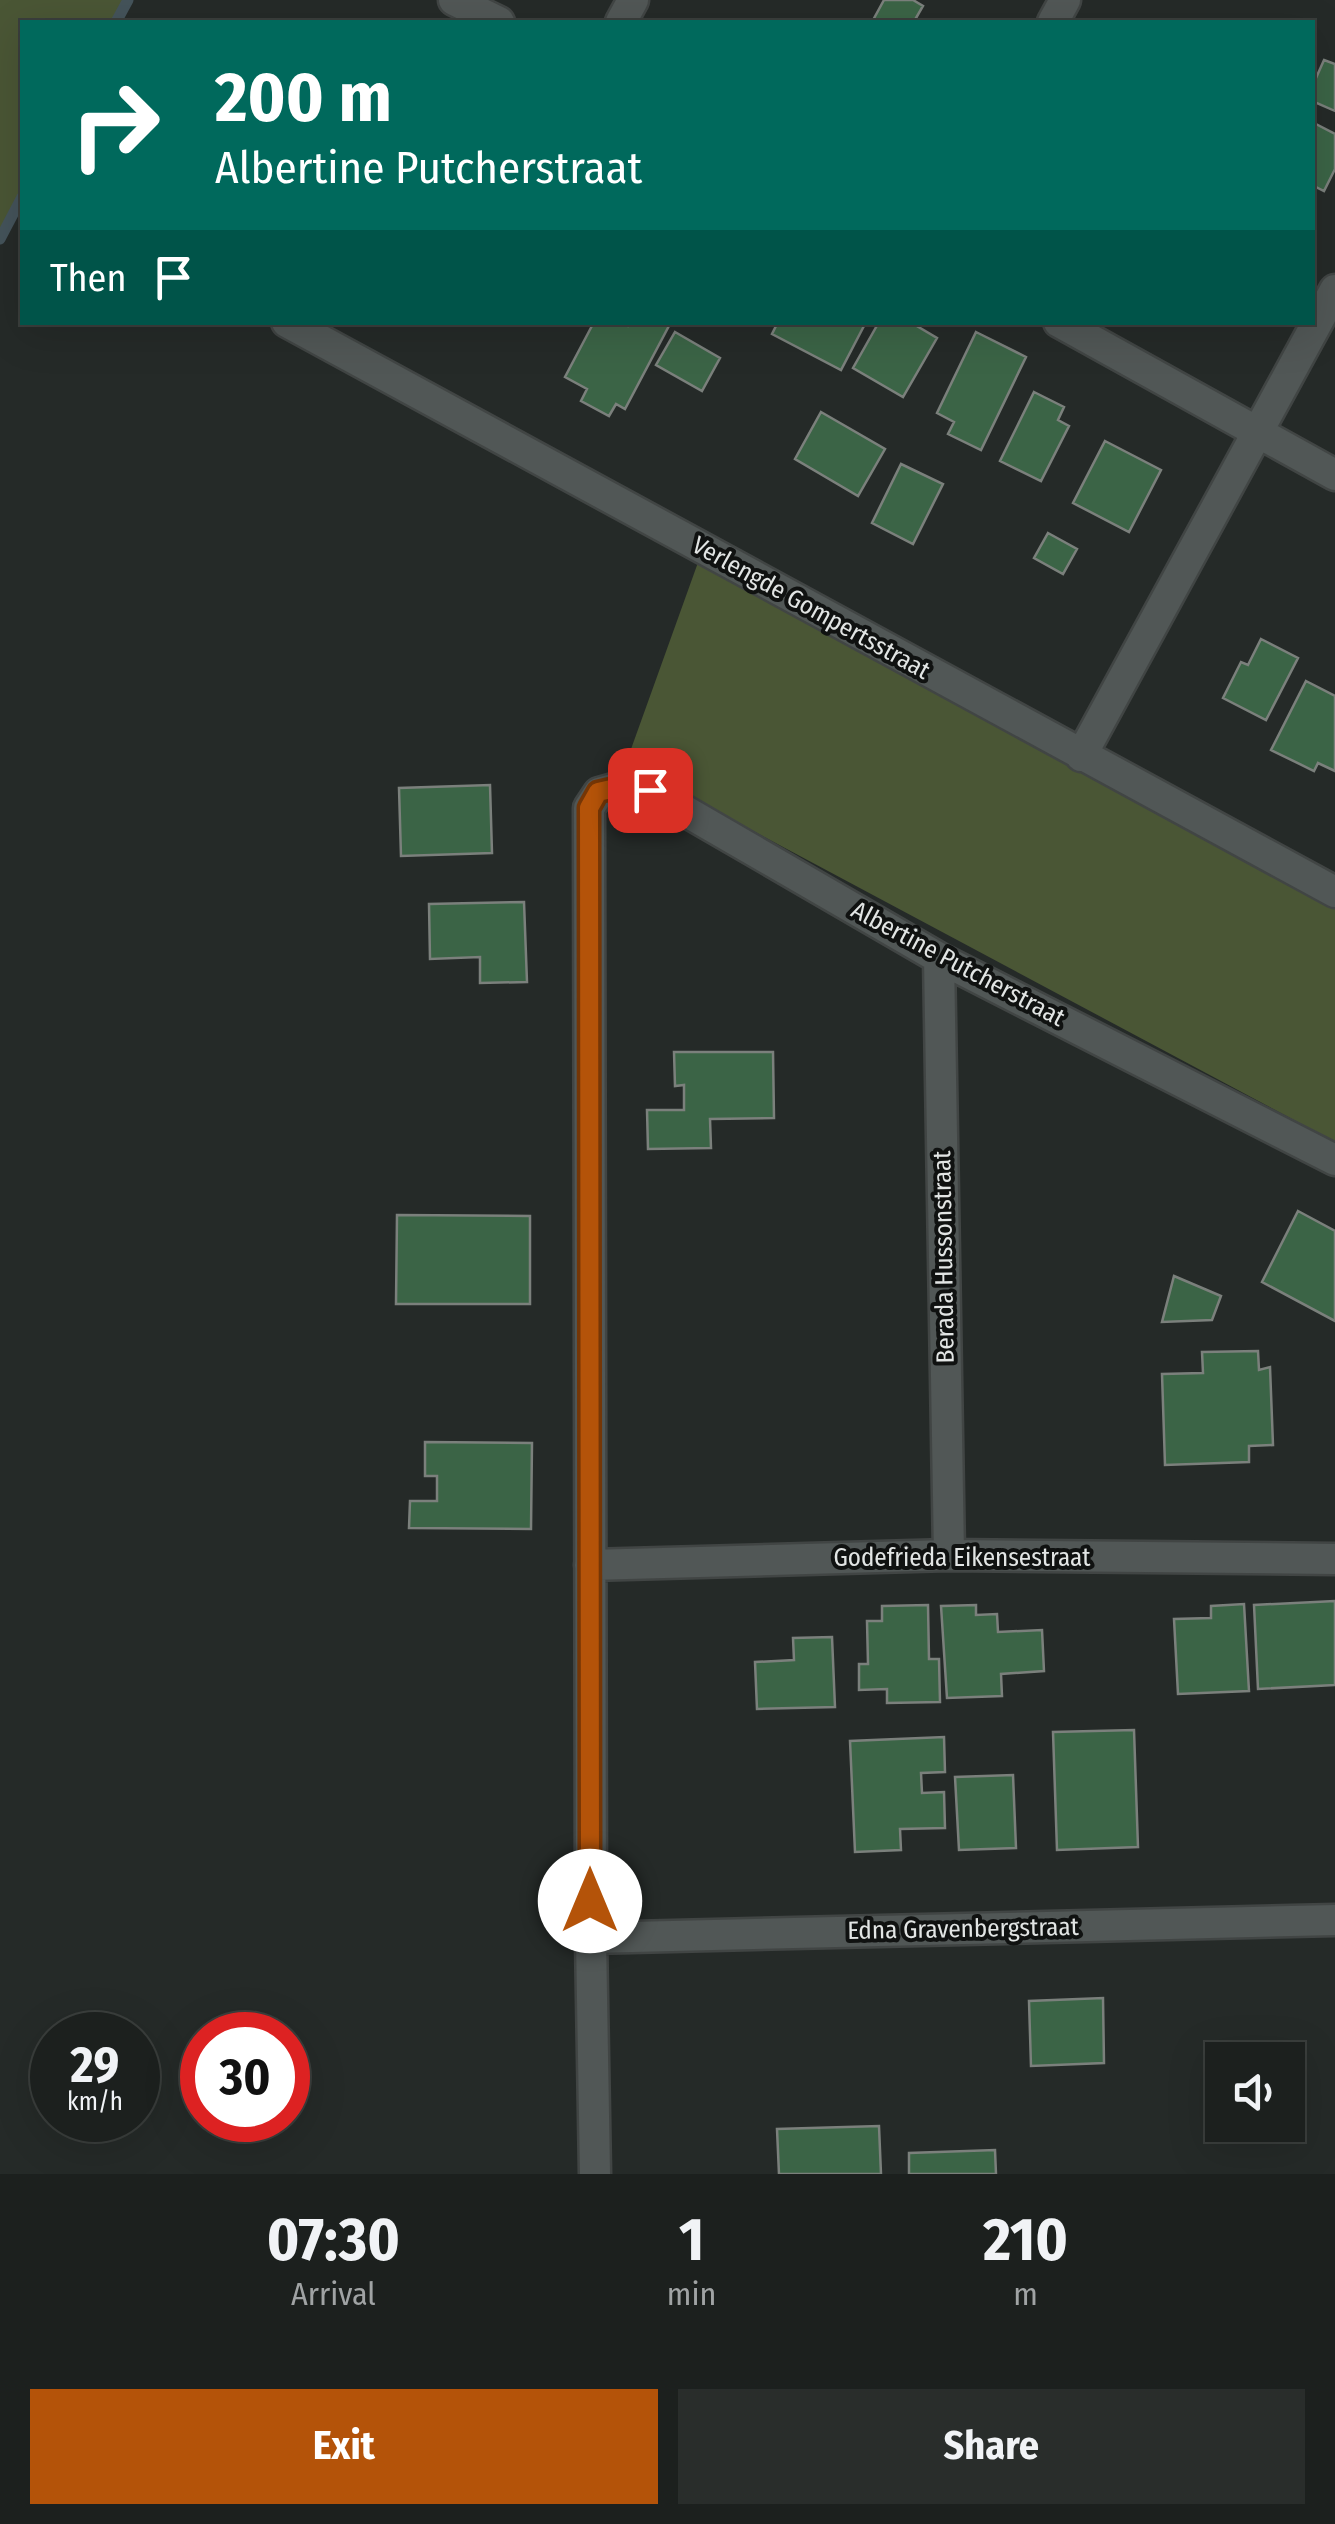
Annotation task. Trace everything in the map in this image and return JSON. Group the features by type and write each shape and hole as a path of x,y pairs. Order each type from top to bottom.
{"street":[{"path":"454,0 495,20"},
{"path":"1080,756 1335,290"},
{"name":"Verlengde Gompertsstraat","path":"292,325 1335,892"},
{"path":"1064,325 1335,475"},
{"name":"Albertine Putcherstraat","path":"590,1565 589,808 598,792 620,787 650,790 940,958 1335,1160"},
{"name":"Berada Hussonstraat","path":"940,958 949,1556"},
{"name":"Godefrieda Eikensestraat","path":"590,1565 949,1556 1335,1559"},
{"path":"590,1565 595,2174"},
{"name":"Edna Gravenbergstraat","path":"591,1938 1335,1920"}],"green space":[{"path":"0,0 128,0 117,20 20,20 20,201 0,239"},
{"path":"705,543 1335,886 1335,1142 626,763"}],"building":[{"path":"884,0 913,0 923,6 916,18 920,20 873,20"},
{"path":"1324,60 1335,64 1335,111 1315,102 1315,80"},
{"path":"1315,124 1335,134 1335,169 1324,191 1315,186"},
{"path":"592,325 669,325 625,409 616,404 609,416 581,401 587,389 565,377"},
{"path":"776,325 864,325 841,370 772,334"},
{"path":"877,325 915,325 937,338 903,397 853,368"},
{"path":"675,332 720,358 702,391 656,365"},
{"path":"976,332 1026,357 981,450 948,434 954,422 937,413"},
{"path":"1034,392 1064,407 1058,420 1069,426 1041,481 1000,461"},
{"path":"821,412 885,449 858,496 795,459"},
{"path":"1105,441 1161,470 1129,532 1073,503"},
{"path":"901,464 943,484 913,544 872,523"},
{"path":"1048,533 1077,549 1063,574 1034,558"},
{"path":"1261,639 1298,658 1266,720 1223,698 1241,662 1248,665"},
{"path":"1306,681 1335,696 1335,771 1318,763 1314,771 1271,750"},
{"path":"490,785 492,853 401,856 399,788"},
{"path":"524,902 527,982 480,983 480,957 430,959 429,904"},
{"path":"674,1052 773,1052 774,1118 710,1119 711,1148 648,1149 647,1110 684,1110 684,1085 675,1086"},
{"path":"1298,1211 1335,1231 1335,1321 1262,1282"},
{"path":"397,1215 530,1216 530,1304 396,1304"},
{"path":"1174,1276 1221,1296 1212,1320 1162,1322"},
{"path":"1258,1351 1259,1370 1270,1367 1273,1445 1249,1446 1249,1462 1165,1465 1162,1374 1203,1373 1202,1352"},
{"path":"425,1442 532,1443 531,1529 409,1528 410,1501 437,1501 437,1476 425,1476"},
{"path":"1335,1601 1335,1685 1258,1689 1254,1605"},
{"path":"1244,1604 1249,1691 1178,1694 1174,1619 1211,1618 1211,1606"},
{"path":"928,1605 929,1659 939,1659 940,1702 887,1703 887,1689 859,1690 859,1664 868,1664 867,1621 882,1621 882,1606"},
{"path":"976,1605 976,1615 997,1614 998,1632 1042,1630 1044,1671 1001,1674 1002,1696 947,1698 941,1606"},
{"path":"832,1637 835,1707 757,1709 755,1662 794,1660 793,1638"},
{"path":"1134,1730 1138,1847 1057,1850 1053,1732"},
{"path":"944,1737 945,1772 921,1773 922,1793 944,1792 945,1828 900,1829 901,1850 855,1852 850,1741"},
{"path":"1013,1775 1016,1848 959,1850 955,1777"},
{"path":"1103,1998 1104,2063 1031,2066 1029,2001"},
{"path":"879,2126 881,2174 779,2174 777,2129"},
{"path":"995,2150 996,2174 909,2174 909,2153"}],"waterway":[{"path":"117,20 128,0"},
{"path":"0,239 20,201"}],"route":[{"path":"590,1901 589,808 598,792 620,787 650,790"}]}
